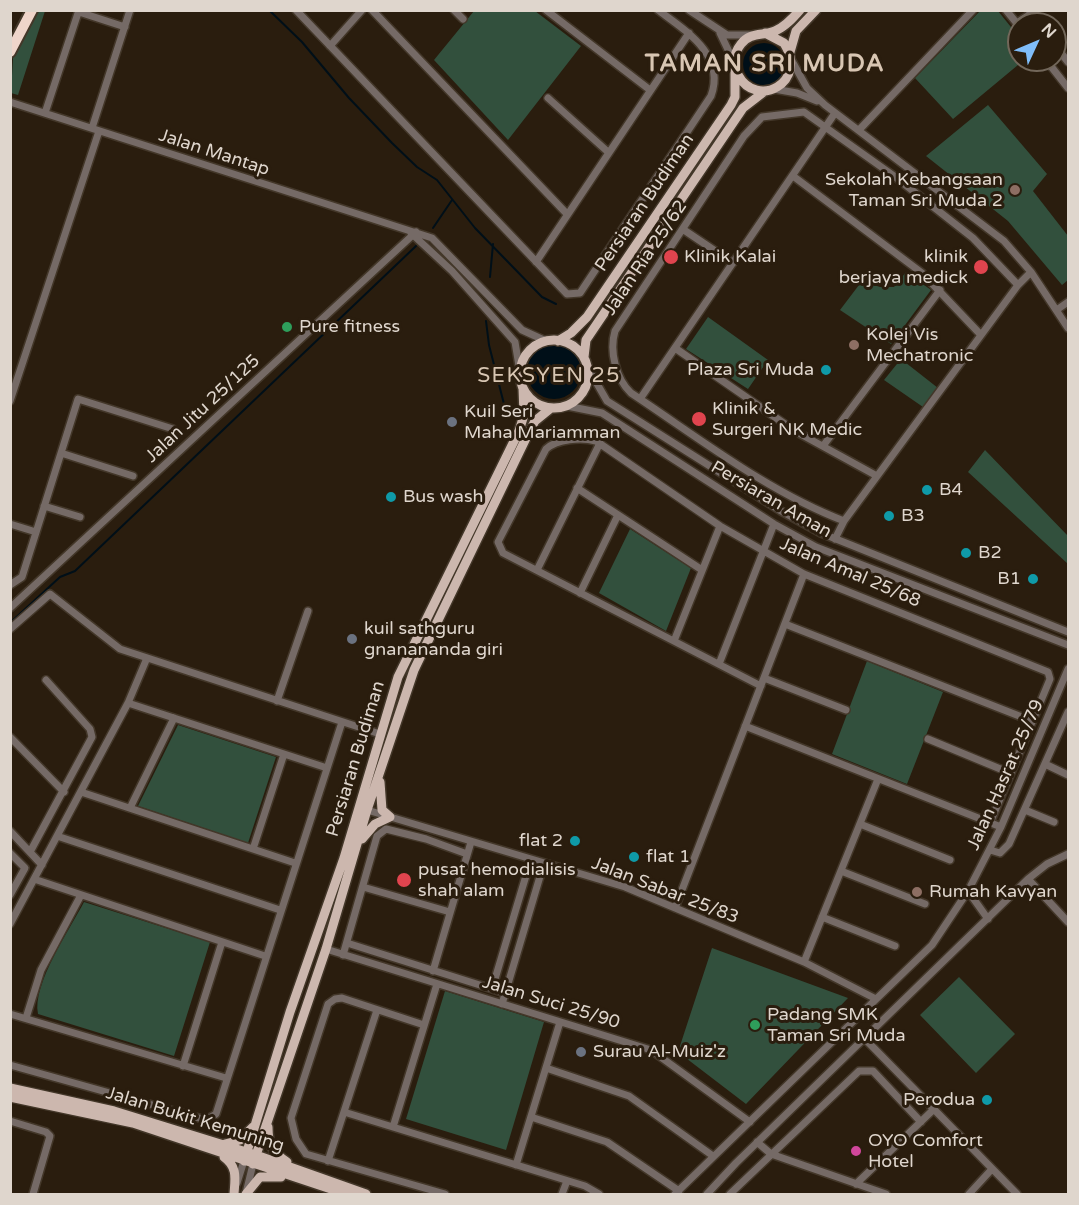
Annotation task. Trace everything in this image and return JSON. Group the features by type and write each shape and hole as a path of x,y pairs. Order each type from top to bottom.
{"highway":[{"path":"10,52 32,10"}],"main road":[{"path":"800,10 774,32 753,35 742,41 736,52 735,67 747,85 770,90 784,82 790,73 796,31 816,10"},
{"path":"765,33 775,36 791,57"},
{"name":"Persiaran Budiman","path":"558,340 571,333 587,317 731,105 735,97 735,67"},
{"name":"Persiaran Budiman","path":"584,357 586,340 743,108 770,90"},
{"path":"558,340 577,349 584,357 588,368 584,391 567,406 551,408 534,402 523,388 520,372 528,352 546,341 558,340"},
{"name":"Persiaran Budiman","path":"250,1158 256,1123 290,1012 344,858 398,677 519,431 524,415 523,388"},
{"name":"Persiaran Budiman","path":"250,1158 268,1118 326,949 367,810 414,670 527,436 535,422 551,408"},
{"path":"380,735 388,728 414,670"},
{"path":"356,850 366,832 375,824 390,817 382,810 380,804 380,770"},
{"path":"344,858 361,813 367,810"},
{"path":"290,1012 291,1017 296,1019 303,1013"},
{"name":"Jalan Bukit Kemuning","path":"10,1088 114,1111 221,1149"},
{"name":"Jalan Bukit Kemuning","path":"10,1097 133,1123 306,1172 366,1194"},
{"path":"268,1118 268,1142 272,1150 306,1172"},
{"path":"234,1194 235,1171 221,1149 240,1140 256,1123"},
{"name":"Jalan Bukit Kemuning","path":"250,1158 345,1194"},
{"path":"246,1194 254,1182 264,1175 295,1176"}],"street":[{"path":"10,401 130,10"},
{"path":"296,10 567,294 574,296 580,293 711,96 714,87 713,68 705,49 689,33 658,10"},
{"path":"330,46 363,10"},
{"path":"372,10 567,214"},
{"path":"454,10 463,19"},
{"path":"546,10 650,90"},
{"path":"689,10 718,31 727,43 735,67"},
{"path":"859,130 973,10"},
{"path":"45,113 79,11 125,27"},
{"path":"718,31 741,37 753,35"},
{"path":"536,262 689,33"},
{"path":"791,57 807,88 825,105 1004,241 1031,272 1058,309 1068,328"},
{"path":"1056,72 1068,88"},
{"path":"770,90 798,93 825,105"},
{"path":"548,98 608,152"},
{"name":"Jalan Mantap","path":"10,102 412,233"},
{"name":"Jalan Ria 25/62","path":"844,521 812,509 640,399 620,380 612,340 615,331 684,230 744,136 762,117 804,112 973,238 1018,285"},
{"path":"640,399 836,113"},
{"path":"793,176 922,273 981,335"},
{"path":"926,202 936,188"},
{"path":"684,230 733,263"},
{"path":"412,233 432,238 522,330 546,341"},
{"path":"412,233 452,271 515,342 520,372"},
{"name":"Jalan Jitu 25/125","path":"10,608 14,601 412,233"},
{"path":"835,539 844,521 877,476 1018,285 1031,272"},
{"path":"823,446 940,290"},
{"path":"1058,309 1068,302"},
{"path":"675,348 795,431 877,476"},
{"name":"Persiaran Aman","path":"588,368 607,401 781,511 835,539 1066,630"},
{"path":"10,585 22,577 78,399 173,429"},
{"name":"Persiaran Aman","path":"567,406 602,413 774,524 816,547 1026,629 1068,643"},
{"path":"537,570 600,444 587,438 552,443 546,449 498,542 502,553 761,686"},
{"name":"Jalan Amal 25/68","path":"600,444 720,526 804,574 1048,672 1050,679 1032,721"},
{"path":"61,453 133,476"},
{"path":"577,489 702,570"},
{"path":"44,506 80,517"},
{"path":"580,593 618,515"},
{"path":"10,524 36,532"},
{"path":"719,664 761,551 774,524"},
{"path":"674,641 720,526"},
{"path":"675,908 804,574"},
{"path":"10,629 50,594 56,596 80,619 120,649 380,735"},
{"path":"277,701 308,611"},
{"path":"1026,629 1035,626 1029,617"},
{"path":"785,624 1032,721 990,823"},
{"path":"10,924 128,703 147,658"},
{"name":"Jalan Hasrat 25/79","path":"677,1192 932,945 968,891 990,850 1068,669"},
{"path":"764,678 846,710"},
{"path":"30,852 92,737 90,729 46,680"},
{"path":"128,703 327,768"},
{"path":"990,850 1000,853 1005,849 1068,717"},
{"path":"130,808 174,718"},
{"path":"10,1065 206,1120 216,1114 342,722"},
{"path":"745,726 1001,827"},
{"path":"10,737 64,792"},
{"path":"928,739 1010,774"},
{"path":"253,849 284,754"},
{"path":"1045,764 1068,775"},
{"path":"804,962 878,779"},
{"path":"81,792 295,863"},
{"name":"Jalan Sabar 25/83","path":"367,810 625,887 804,962 876,999"},
{"path":"1025,810 1054,822"},
{"path":"860,824 950,860"},
{"path":"343,955 377,836 386,829 426,839 467,854"},
{"path":"10,831 42,865"},
{"path":"57,836 280,910"},
{"path":"433,970 471,842"},
{"path":"10,853 25,868 10,895"},
{"path":"707,1194 757,1142 1028,879 1047,864 1068,854"},
{"path":"492,989 531,859"},
{"path":"502,1004 544,863"},
{"path":"841,871 925,904"},
{"path":"34,879 265,956"},
{"path":"1028,879 1068,922"},
{"path":"363,887 450,912"},
{"path":"968,891 988,919"},
{"path":"26,1018 41,970 81,895"},
{"path":"822,917 895,946"},
{"path":"183,1066 222,942"},
{"path":"347,943 505,993"},
{"name":"Jalan Suci 25/90","path":"326,949 651,1050 750,1122"},
{"path":"393,1127 437,984"},
{"path":"424,1025 342,998 335,999 328,1004 291,1118 296,1139 306,1154 445,1194"},
{"path":"328,1161 377,1010"},
{"path":"10,1014 226,1078"},
{"path":"516,1165 560,1022"},
{"path":"865,1039 1017,1194"},
{"path":"546,1068 630,1096 713,1156"},
{"path":"730,1194 859,1071 873,1071 921,1122"},
{"path":"856,1184 933,1109"},
{"path":"344,1112 585,1186 599,1194"},
{"path":"531,1117 607,1142 677,1192"},
{"path":"10,1121 46,1132 50,1136 33,1194"},
{"path":"757,1142 771,1154 886,1194"},
{"path":"234,1194 250,1158"},
{"path":"246,1194 250,1158"},
{"path":"969,1194 992,1169"},
{"path":"562,1194 567,1181"}],"green space":[{"path":"39,11 45,11 18,95 11,93 13,58"},
{"path":"474,11 535,11 581,46 508,140 434,60"},
{"path":"980,11 998,11 1007,22 1007,72 1010,72 953,119 915,78"},
{"path":"988,105 1047,174 1033,191 1068,236 1068,280 1062,285 1008,221 926,156"},
{"path":"906,272 931,290 891,344 840,310 862,281 880,287 894,287"},
{"path":"708,317 768,360 748,389 686,349"},
{"path":"901,359 938,388 923,407 884,380"},
{"path":"985,450 1068,536 1068,564 968,472"},
{"path":"630,529 691,568 666,631 599,593"},
{"path":"867,661 943,692 907,784 832,754"},
{"path":"178,725 276,757 248,843 138,806"},
{"path":"84,902 210,942 174,1056 38,1014 38,1002 46,972"},
{"name":"Padang SMK Taman Sri Muda","path":"712,948 848,998 746,1104 678,1052"},
{"path":"959,977 1015,1034 976,1073 920,1015"},
{"path":"445,991 544,1022 506,1150 406,1119"}],"shaded area":[{"path":"764,43 779,49 785,64 779,79 764,85 749,79 743,64 749,49"},
{"path":"554,345 564,347 573,353 579,362 581,372 579,382 573,391 564,397 554,399 544,397 535,391 529,382 527,372 529,362 535,353 544,347"}],"waterway":[{"path":"269,10 302,42 349,98 392,143 417,167 437,180 475,228 542,297 556,304"},
{"path":"433,228 452,200"},
{"path":"490,277 493,244"},
{"path":"10,623 60,577 75,571 416,246"},
{"path":"486,321 489,345 505,408"}],"place":[{"name":"Sekolah Kebangsaan Taman Sri Muda 2","path":"1015,190"},
{"name":"Klinik Kalai","path":"671,257"},
{"name":"klinik berjaya medick","path":"981,267"},
{"name":"Pure fitness","path":"287,327"},
{"name":"Kolej Vis Mechatronic","path":"854,345"},
{"name":"Plaza Sri Muda","path":"826,370"},
{"name":"Klinik & Surgeri NK Medic","path":"699,419"},
{"name":"Kuil Seri Maha Mariamman","path":"452,422"},
{"name":"B4","path":"927,490"},
{"name":"Bus wash","path":"391,497"},
{"name":"B3","path":"889,516"},
{"name":"B2","path":"966,553"},
{"name":"B1","path":"1033,579"},
{"name":"kuil sathguru gnanananda giri","path":"352,639"},
{"name":"flat 2","path":"575,841"},
{"name":"flat 1","path":"634,857"},
{"name":"pusat hemodialisis shah alam","path":"404,880"},
{"name":"Rumah Kavyan","path":"917,892"},
{"name":"Padang SMK Taman Sri Muda","path":"755,1025"},
{"name":"Surau Al-Muiz'z","path":"581,1052"},
{"name":"Perodua","path":"987,1100"},
{"name":"OYO Comfort Hotel","path":"856,1151"}],"district":[{"name":"TAMAN SRI MUDA","path":"765,65"},
{"name":"SEKSYEN 25","path":"549,376"}]}
